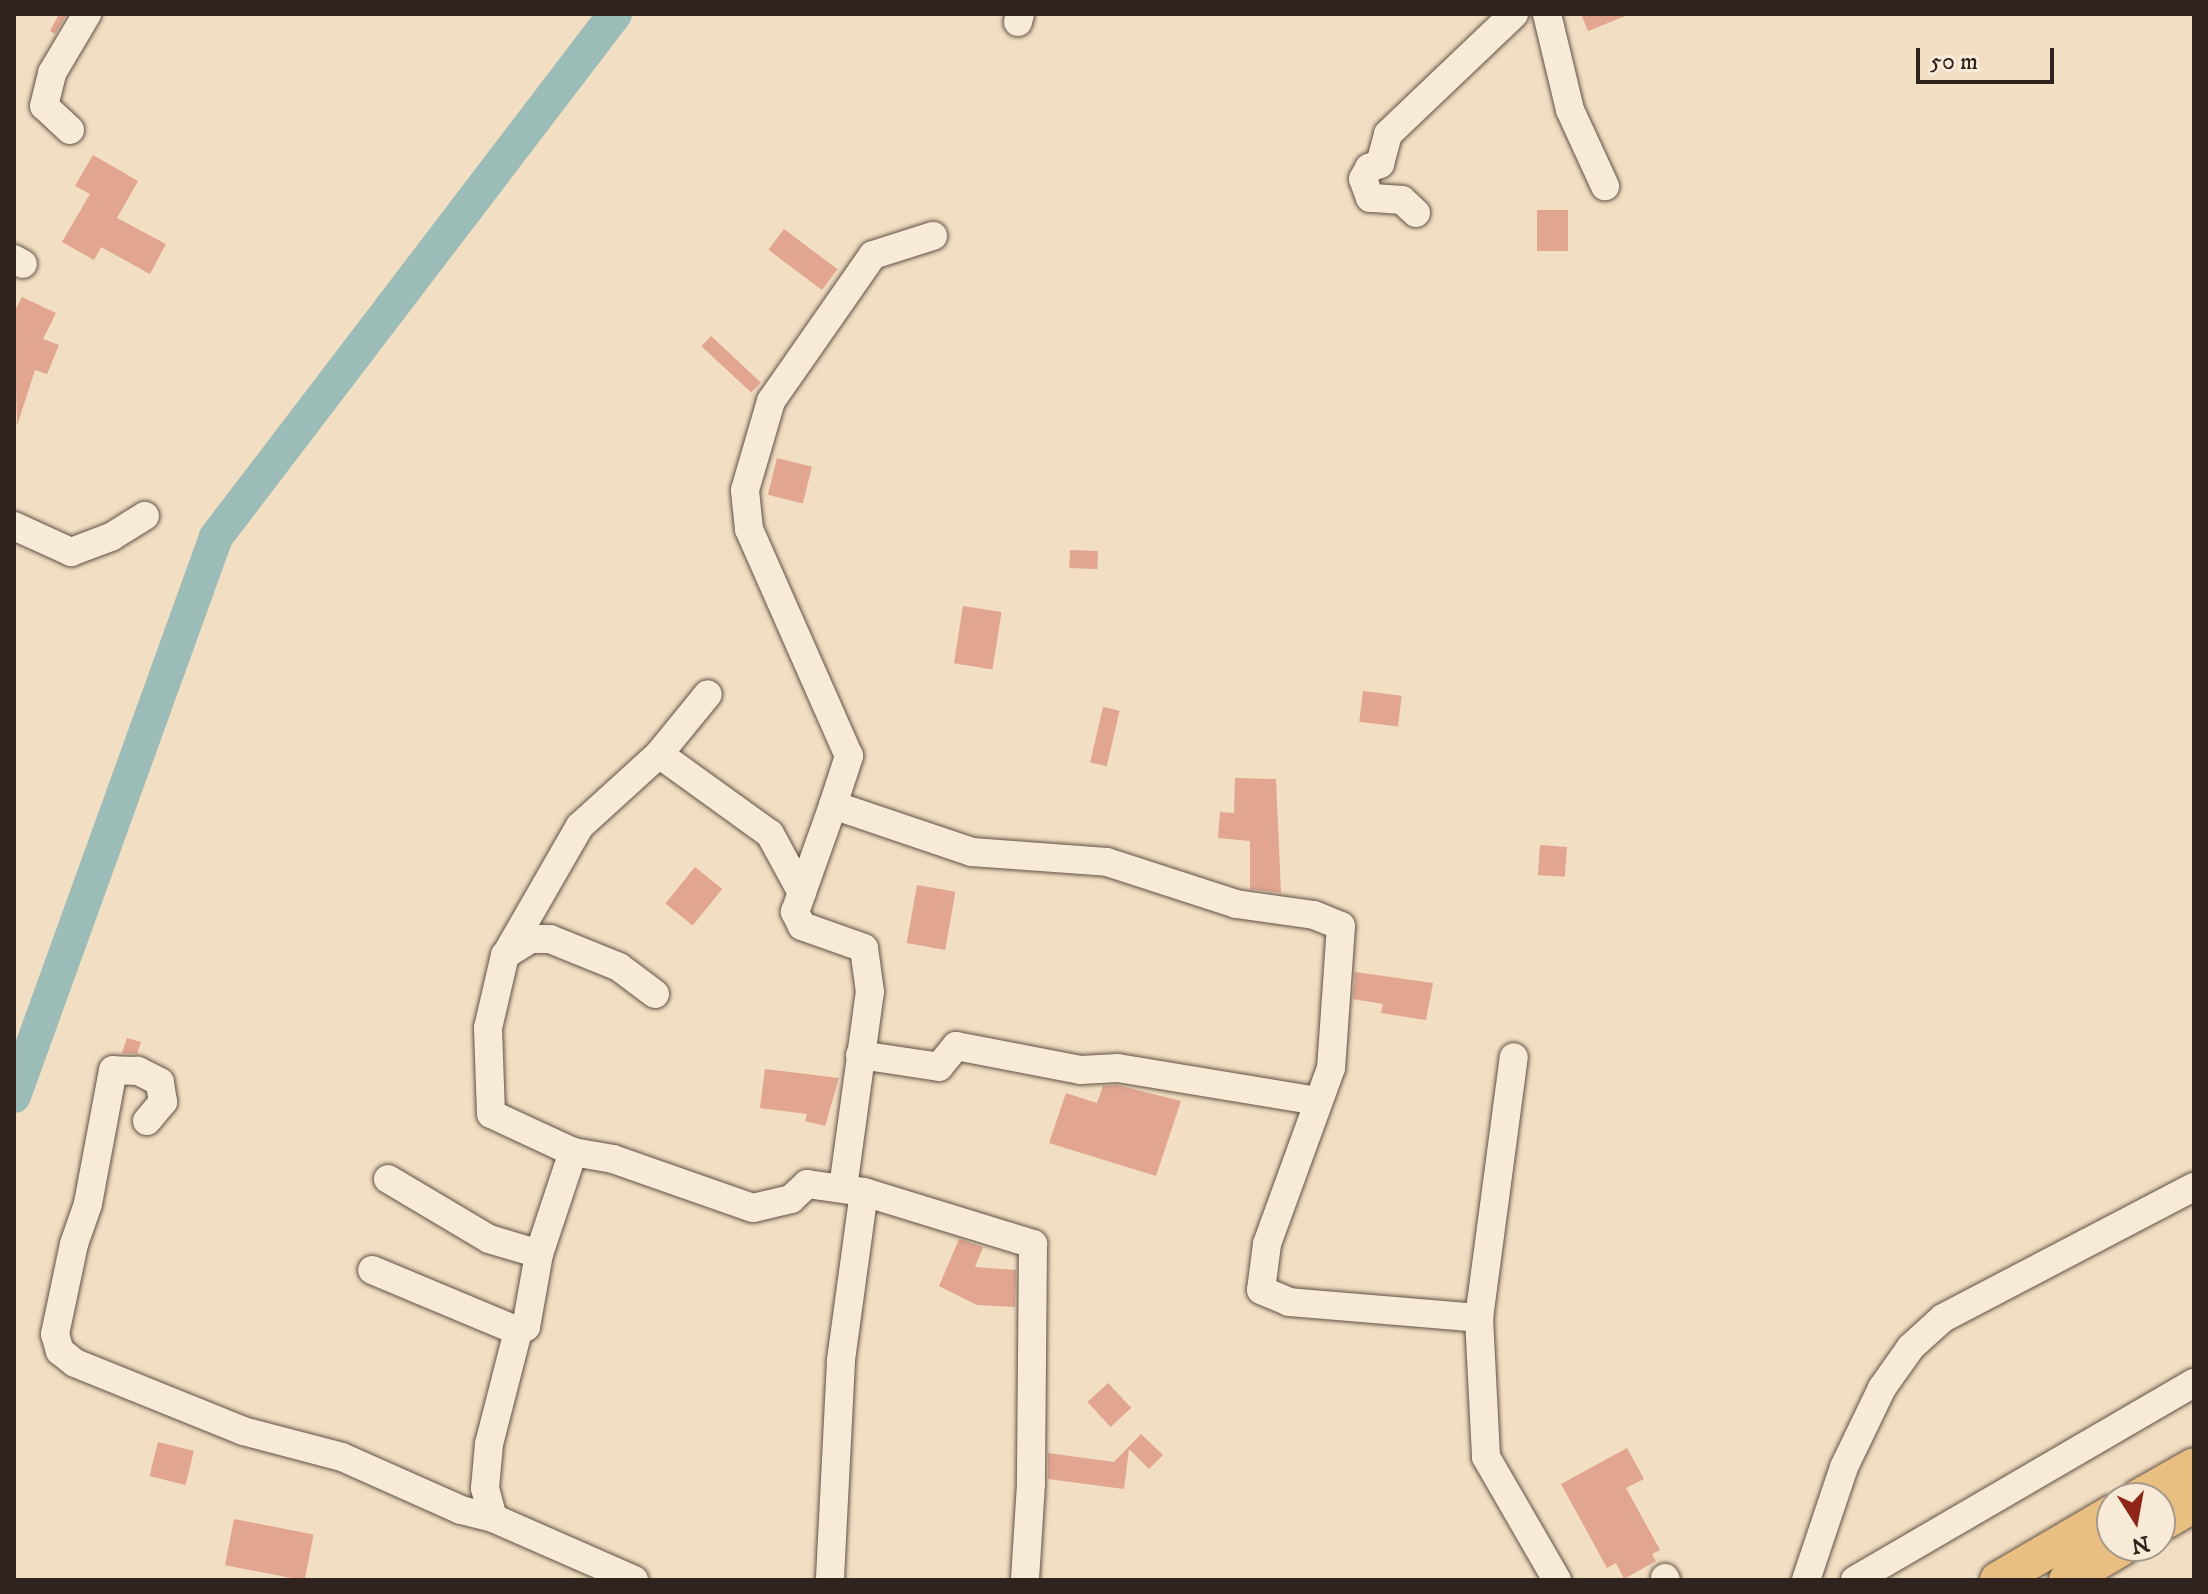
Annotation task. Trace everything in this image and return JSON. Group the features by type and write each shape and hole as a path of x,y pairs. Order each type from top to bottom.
{"main road":[{"path":"2166,1482 2194,1466"},
{"path":"2176,1515 2194,1504"},
{"path":"1998,1580 2096,1522"},
{"path":"2067,1580 2097,1562"}],"street":[{"path":"70,130 44,106 52,73 87,14"},
{"path":"1416,213 1402,200 1370,198 1363,179 1369,168 1380,164 1388,134 1514,14"},
{"path":"1547,14 1570,110 1605,186"},
{"path":"830,1580 860,1055 870,992 864,948 802,926 795,912 849,756 749,529 745,490 771,401 873,255 933,236"},
{"path":"14,526 71,552 111,537 145,516"},
{"path":"708,694 659,754 580,826 505,955 488,1028 491,1114 573,1152 613,1159 753,1208 791,1199 807,1184 854,1190 1033,1244 1025,1580"},
{"path":"659,754 770,834 802,893"},
{"path":"833,805 972,852 1107,862 1236,904 1314,915 1341,926 1331,1068 1267,1244 1261,1290 1318,1305 1479,1318"},
{"path":"505,955 531,939 550,939 619,967 655,994"},
{"path":"860,1055 939,1067 956,1046 1081,1070 1118,1068 1317,1101"},
{"path":"1514,1057 1479,1318 1486,1457 1557,1580"},
{"path":"147,1121 163,1102 160,1082 138,1071 113,1070 88,1204 74,1244 55,1334 60,1351 75,1363 243,1431 342,1457 417,1486 461,1510 493,1518 634,1580"},
{"path":"493,1518 485,1488 489,1444 518,1331 526,1327 539,1254 573,1152"},
{"path":"388,1179 489,1239 539,1254"},
{"path":"1806,1580 1844,1467 1882,1388 1911,1347 1943,1318 2194,1187"},
{"path":"372,1270 518,1331"},
{"path":"1855,1580 2194,1383"}],"building":[{"path":"59,14 67,14 55,34 50,31"},
{"path":"1581,14 1628,14 1628,15 1588,31"},
{"path":"93,155 138,181 117,218 166,244 150,274 101,247 94,260 62,242 90,194 75,186"},
{"path":"1537,210 1568,210 1568,251 1537,251"},
{"path":"784,229 838,269 822,290 768,250"},
{"path":"22,297 56,313 43,339 59,345 47,374 35,370 17,426 14,312"},
{"path":"711,336 761,382 751,393 701,346"},
{"path":"777,458 812,467 803,504 768,495"},
{"path":"1070,550 1098,551 1097,569 1069,568"},
{"path":"963,606 1002,612 992,669 954,663"},
{"path":"1363,691 1402,696 1398,727 1359,722"},
{"path":"1103,707 1120,711 1107,766 1090,763"},
{"path":"1235,778 1276,779 1281,893 1250,889 1250,841 1218,838 1220,812 1234,813"},
{"path":"1540,845 1567,847 1565,877 1538,875"},
{"path":"695,867 722,889 693,926 665,904"},
{"path":"917,885 955,892 945,950 907,943"},
{"path":"1355,972 1433,983 1426,1020 1381,1013 1383,1004 1353,999"},
{"path":"127,1038 141,1042 137,1054 122,1053"},
{"path":"765,1069 839,1078 825,1126 805,1121 807,1114 760,1108"},
{"path":"1117,1085 1181,1101 1156,1176 1049,1143 1066,1093 1097,1103 1103,1086"},
{"path":"959,1239 983,1247 975,1267 1016,1270 1015,1307 977,1305 939,1286"},
{"path":"1108,1383 1131,1408 1111,1427 1088,1402"},
{"path":"1141,1434 1163,1455 1149,1469 1129,1449 1124,1489 1048,1479 1048,1453 1114,1462"},
{"path":"158,1442 194,1451 185,1485 150,1476"},
{"path":"1627,1448 1644,1479 1626,1488 1660,1550 1652,1554 1656,1561 1624,1579 1616,1563 1607,1568 1561,1484"},
{"path":"234,1519 314,1534 305,1580 225,1565"}],"waterway":[{"path":"14,1096 216,537 615,14"}]}
